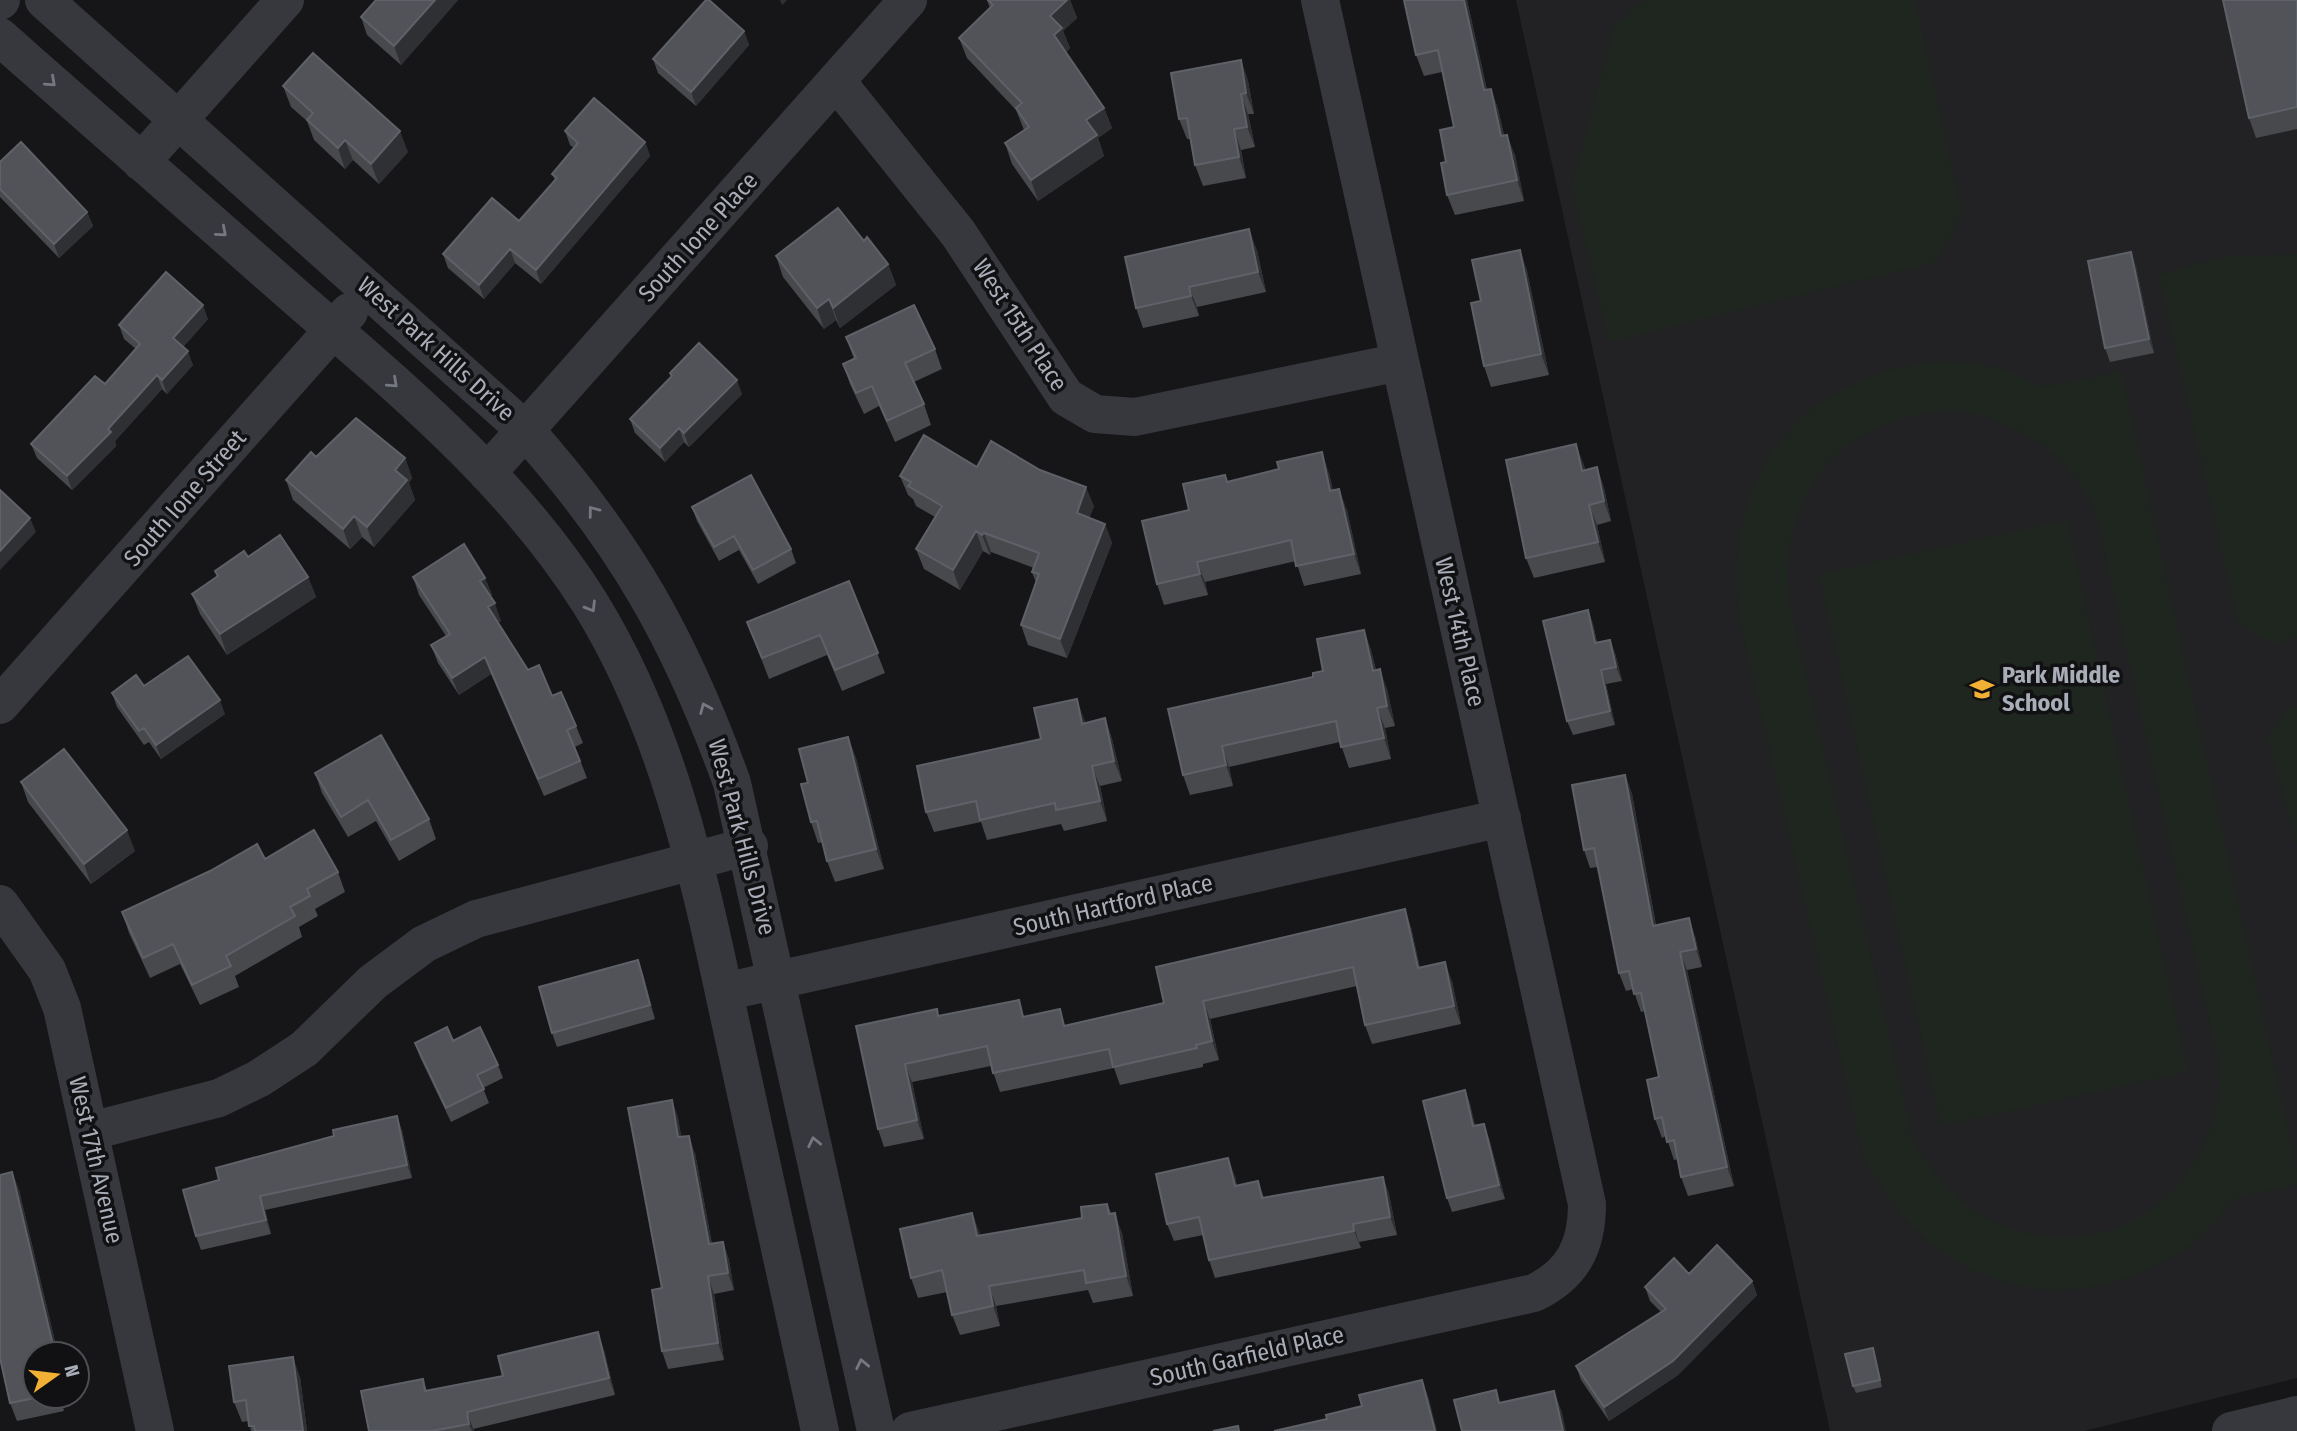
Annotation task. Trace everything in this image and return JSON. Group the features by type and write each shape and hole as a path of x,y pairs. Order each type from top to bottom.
{"street":[{"name":"West Park Hills Drive","path":"44,0 525,430 571,481 612,535 677,646 706,711 732,783 749,846 876,1431"},
{"path":"141,162 285,0"},
{"name":"South Ione Place","path":"487,473 908,0"},
{"name":"West 14th Place","path":"1320,0 1587,1204 1583,1245 1574,1263"},
{"path":"0,37 415,402 487,473 545,538 590,603 621,659 674,788 724,992 820,1431"},
{"name":"West 15th Place","path":"837,82 992,279 1056,385 1082,408 1110,417 1135,417 1400,362"},
{"name":"South Ione Street","path":"0,705 368,289"},
{"name":"South Hartford Place","path":"724,992 1502,818"},
{"path":"91,1131 219,1098 258,1079 304,1049 373,982 424,944 476,919 749,846"},
{"name":"West 17th Avenue","path":"0,904 47,970 62,1008 155,1431"},
{"name":"South Garfield Place","path":"910,1431 1534,1293 1560,1277 1574,1263"},
{"path":"2231,1431 2297,1415"}],"shaded area":[{"name":"Park Middle School","path":"1516,0 2297,0 2297,1378 2084,1431 1830,1431"},
{"path":"1645,0 1915,0 1962,214 1937,262 1609,342 1572,186 1615,24"},
{"path":"2297,254 2297,638 2271,644 2238,623 2159,275 2221,257"},
{"path":"1934,361 1967,362 2000,368 2046,387 2121,371 2297,1171 2297,1185 2236,1199 2179,1253 2118,1281 2073,1289 2030,1288 1989,1277 1951,1258 1917,1231 1888,1196 1863,1154 1739,618 1737,568 1743,522 1756,481 1778,444 1806,414 1842,390 1885,372","holes":["1957,411 2021,431 2055,456 2069,471 2095,510 2221,1072 2209,1133 2181,1181 2141,1215 2095,1234 2045,1236 1995,1222 1950,1190 1913,1139 1790,606 1788,565 1794,528 1806,495 1825,467 1850,444 1881,427 1916,416"]},
{"path":"2067,520 2188,1072 1941,1126 1819,574"},
{"path":"2297,707 2297,845 2267,736 2288,709"}],"building":[{"path":"376,0 435,0 394,46 361,17"},
{"path":"706,0 744,31 691,92 653,59"},
{"path":"988,0 1067,0 1050,16 1062,28 1054,35 1104,108 1086,120 1097,135 1031,180 1005,143 1029,127 1016,108 1022,103 959,38 993,5"},
{"path":"1404,0 1464,0 1484,90 1491,89 1501,136 1507,135 1517,180 1447,195 1441,163 1446,162 1440,130 1454,127 1438,50 1416,55"},
{"path":"2223,0 2297,0 2297,107 2249,118"},
{"path":"313,53 400,131 371,164 345,140 338,148 307,120 313,113 283,86"},
{"path":"1241,60 1246,93 1241,94 1247,127 1234,129 1239,157 1195,165 1187,118 1179,119 1171,73"},
{"path":"594,98 645,142 536,270 510,249 479,285 443,254 492,198 519,221 557,178 552,174 578,143 565,131"},
{"path":"21,142 87,212 54,244 0,189 0,162"},
{"path":"838,208 864,241 867,237 888,264 833,308 829,299 817,308 776,256"},
{"path":"1249,229 1258,272 1189,287 1191,296 1136,308 1125,257"},
{"path":"1520,250 1541,354 1484,366 1471,303 1481,301 1472,260"},
{"path":"2131,252 2149,339 2105,348 2088,261"},
{"path":"166,272 203,305 173,338 188,351 162,380 157,375 108,429 111,432 67,476 31,444 95,376 105,384 140,344 119,325"},
{"path":"914,305 935,349 905,363 924,404 887,421 872,386 856,393 843,364 856,358 846,337"},
{"path":"699,343 737,380 684,433 679,428 660,448 630,419 672,376 670,373"},
{"path":"356,418 405,458 395,470 407,480 367,527 354,516 343,529 286,480 311,452 316,457"},
{"path":"924,435 977,467 991,441 1040,470 1086,487 1077,513 1105,524 1060,639 1021,625 1039,574 1032,572 1039,553 976,531 953,570 916,549 942,506 908,486 911,482 900,476"},
{"path":"1576,444 1582,471 1597,467 1604,501 1589,505 1598,542 1526,558 1506,460"},
{"path":"1322,452 1330,491 1339,489 1354,554 1296,566 1291,540 1197,562 1200,574 1157,584 1142,521 1189,510 1183,484 1225,475 1227,482 1279,469 1277,462"},
{"path":"751,475 791,549 753,570 734,536 714,547 692,507"},
{"path":"0,490 30,518 0,551"},
{"path":"280,535 308,577 220,634 192,594 218,576 215,571 244,551 248,557"},
{"path":"464,544 485,578 480,581 495,603 488,607 528,670 539,665 552,696 561,692 576,726 567,730 580,761 538,779 485,657 452,678 431,645 450,634 413,577"},
{"path":"849,581 878,653 835,670 820,635 762,658 747,622"},
{"path":"1588,610 1595,643 1610,640 1616,667 1601,670 1610,711 1567,721 1543,621"},
{"path":"1364,630 1373,671 1380,669 1387,706 1377,708 1384,738 1341,747 1336,721 1222,746 1226,765 1183,775 1168,709 1313,677 1313,673 1323,671 1317,639"},
{"path":"188,656 220,700 156,745 144,728 139,731 112,693 136,675 144,686"},
{"path":"1077,699 1082,724 1105,718 1114,761 1092,766 1100,801 1056,810 1055,803 980,820 976,801 926,812 917,766 1041,739 1034,708"},
{"path":"381,735 429,819 391,840 368,800 341,817 315,773"},
{"path":"848,737 876,849 827,861 817,821 811,822 801,784 808,783 799,749"},
{"path":"64,749 127,830 84,864 21,782"},
{"path":"1625,775 1653,926 1689,918 1696,949 1680,952 1727,1167 1681,1177 1674,1140 1667,1142 1662,1117 1655,1119 1647,1080 1659,1077 1641,993 1634,994 1629,971 1619,973 1594,848 1584,850 1572,785"},
{"path":"314,830 338,872 307,889 310,896 290,907 295,916 226,956 231,966 192,985 173,944 143,958 122,912 210,871 257,844 265,859"},
{"path":"1405,909 1418,968 1445,962 1454,1006 1365,1025 1353,967 1203,1001 1212,1041 1196,1045 1197,1048 1113,1067 1109,1049 993,1073 987,1046 905,1064 917,1120 878,1129 856,1026 937,1009 938,1016 1019,1000 1023,1017 1060,1009 1064,1026 1164,1003 1156,967"},
{"path":"638,960 650,1005 552,1033 539,987"},
{"path":"447,1027 453,1041 480,1027 498,1065 477,1075 484,1089 446,1108 415,1043"},
{"path":"1465,1090 1473,1126 1484,1124 1499,1185 1447,1198 1423,1101"},
{"path":"672,1100 678,1137 689,1136 709,1244 723,1242 728,1273 708,1276 718,1343 662,1351 652,1290 662,1288 628,1108"},
{"path":"397,1116 407,1165 260,1196 266,1220 196,1236 183,1190 219,1180 216,1168 334,1136 333,1130"},
{"path":"1228,1158 1235,1186 1258,1181 1262,1198 1383,1177 1390,1217 1353,1224 1354,1231 1209,1260 1199,1217 1167,1224 1156,1174"},
{"path":"12,1172 52,1340 21,1340 21,1401 10,1403 0,1358 0,1175"},
{"path":"1107,1204 1109,1214 1115,1213 1126,1276 1086,1283 1084,1270 989,1286 993,1306 952,1315 942,1270 911,1278 900,1229 972,1213 977,1236 1082,1218 1081,1207"},
{"path":"1717,1245 1752,1281 1673,1361 1604,1407 1576,1366 1666,1309 1645,1287 1674,1258 1689,1274"},
{"path":"598,1332 609,1378 467,1412 469,1424 432,1431 369,1431 361,1391 423,1379 425,1391 503,1376 498,1356"},
{"path":"1873,1348 1880,1380 1853,1386 1845,1354"},
{"path":"293,1357 303,1431 255,1431 254,1426 249,1426 246,1400 234,1402 229,1366"},
{"path":"1422,1380 1435,1431 1274,1431 1327,1419 1326,1415 1362,1406 1359,1395"},
{"path":"1496,1390 1499,1403 1554,1391 1563,1431 1462,1431 1454,1400"},
{"path":"1238,1426 1239,1431 1213,1431"}],"place":[{"name":"Park Middle School","path":"1982,689"}]}
